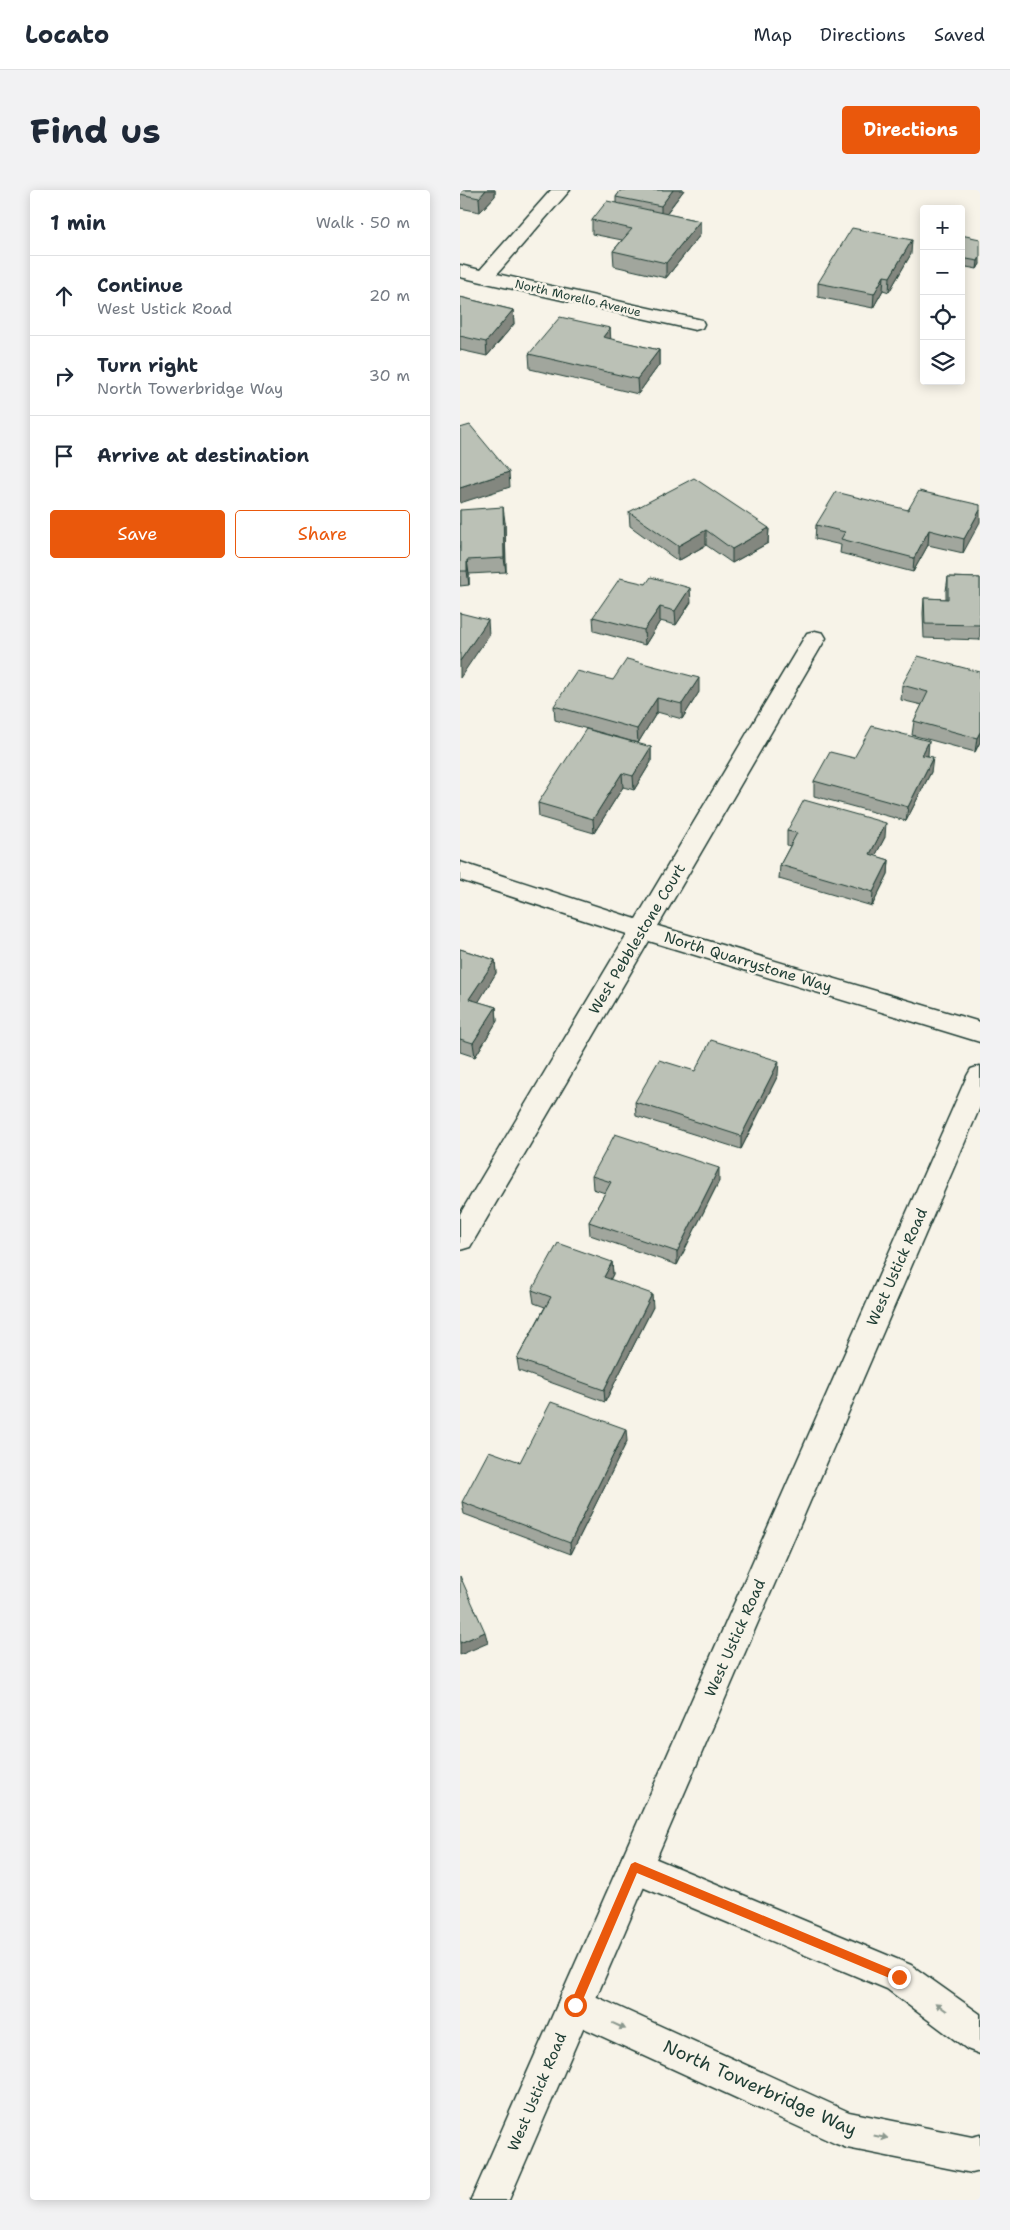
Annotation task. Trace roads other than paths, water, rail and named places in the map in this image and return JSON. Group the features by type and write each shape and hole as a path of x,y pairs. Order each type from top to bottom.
{"street":[{"path":"484,277 562,190"},
{"name":"North Morello Avenue","path":"460,271 695,324"},
{"name":"West Pebblestone Court","path":"460,1239 815,638"},
{"name":"North Quarrystone Way","path":"460,871 642,930 980,1032"},
{"name":"West Ustick Road","path":"490,2200 980,1076"},
{"path":"635,1867 899,1977 980,2036"},
{"name":"North Towerbridge Way","path":"575,2005 847,2130 972,2155 980,2153"}]}
